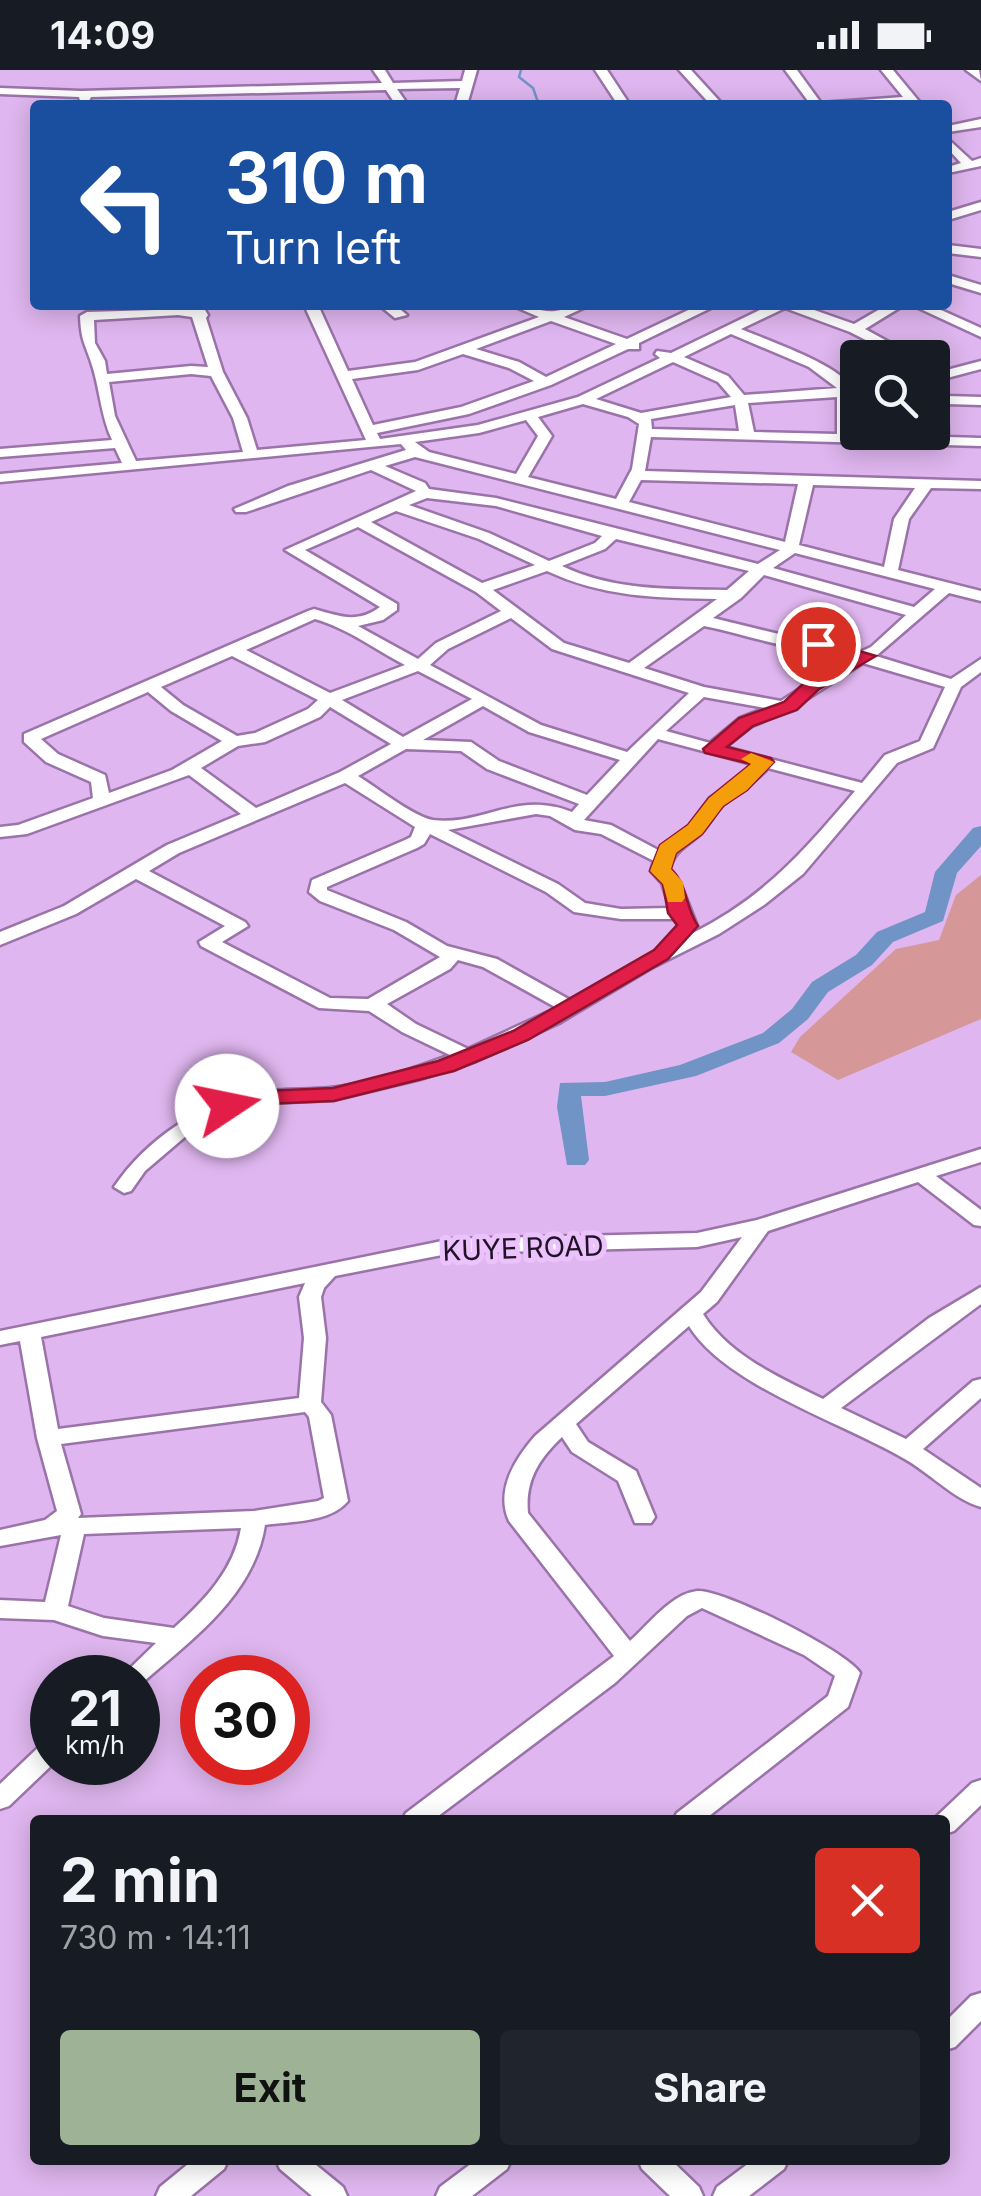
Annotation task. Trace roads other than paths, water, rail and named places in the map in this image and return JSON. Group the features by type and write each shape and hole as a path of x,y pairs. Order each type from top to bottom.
{"street":[{"path":"378,70 399,100"},
{"path":"463,100 471,70"},
{"path":"601,70 621,100"},
{"path":"685,70 713,100"},
{"path":"813,70 793,73 814,100"},
{"path":"887,70 912,100"},
{"path":"972,70 981,78"},
{"path":"0,91 83,99 182,88 468,84"},
{"path":"308,100 309,94 318,89"},
{"path":"952,128 981,123"},
{"path":"952,146 975,164"},
{"path":"952,215 980,207"},
{"path":"952,273 976,252"},
{"path":"952,278 981,289"},
{"path":"131,466 108,416 102,379 88,343 87,316 198,310 216,372 240,418 251,456"},
{"path":"313,310 372,437"},
{"path":"393,310 400,315"},
{"path":"530,310 726,380 742,399 747,436"},
{"path":"345,376 418,366 568,310"},
{"path":"0,478 251,456 372,437 546,382 701,310"},
{"path":"711,310 736,327 814,364 840,387"},
{"path":"241,509 372,466 410,446 531,417 583,400 774,310"},
{"path":"800,310 878,340"},
{"path":"855,328 888,310"},
{"path":"930,310 981,334"},
{"path":"466,350 514,365 546,382"},
{"path":"950,370 981,365"},
{"path":"102,379 191,370 216,372"},
{"path":"640,417 742,399 840,392"},
{"path":"583,400 646,422 647,433 622,502"},
{"path":"950,400 981,401"},
{"path":"521,478 544,436 531,417"},
{"path":"647,433 758,433 840,439"},
{"path":"372,437 981,596"},
{"path":"950,439 981,442"},
{"path":"0,452 122,443"},
{"path":"372,466 420,486 426,493"},
{"path":"634,475 981,485"},
{"path":"630,670 701,622 760,570 791,549 806,482"},
{"path":"890,572 908,504 926,484"},
{"path":"348,624 377,617 391,607 293,550 426,493 477,498 835,587 916,613"},
{"path":"397,506 484,536 586,583 634,593 735,595"},
{"path":"638,540 672,517"},
{"path":"360,522 481,589 558,646 701,690 784,707"},
{"path":"481,589 600,546 612,534"},
{"path":"712,749 746,722 784,707 845,665 867,656 946,588"},
{"path":"0,832 21,830 190,768 234,742 259,738 314,712 328,698 420,665 442,646 511,612"},
{"path":"102,801 99,779 52,758 30,738 230,648 320,614 348,624 361,636 484,699 516,720 630,758"},
{"path":"701,622 867,656 954,685"},
{"path":"230,648 328,698 402,744 465,746 494,764 590,802"},
{"path":"124,1187 138,1168 180,1132 227,1106 264,1098 334,1094 469,1057 521,1036 661,955 713,930 798,870 897,753 927,744 954,685 981,664"},
{"path":"150,686 177,708 234,742"},
{"path":"424,825 442,826 519,808 553,808 574,820 654,732 701,690"},
{"path":"0,939 70,910 173,849 346,776 484,699"},
{"path":"654,732 866,789"},
{"path":"661,955 688,926 678,913 672,882 660,871 667,850 695,830 716,802 740,786 764,762"},
{"path":"190,768 254,816"},
{"path":"346,776 424,825 552,888 580,908 622,914 678,913"},
{"path":"553,808 581,826 605,829 663,859"},
{"path":"424,825 418,840 333,875 317,887 326,897 390,922 448,951 490,964 570,1008"},
{"path":"135,872 238,926 208,942 326,1004 372,1005 469,1057"},
{"path":"372,1005 449,960 448,951"},
{"name":"KUYE ROAD","path":"0,1338 452,1246 697,1240 761,1226 981,1155"},
{"path":"920,1174 981,1220"},
{"path":"761,1226 709,1297 692,1313 707,1338 748,1367 908,1450 981,1499"},
{"path":"0,1538 63,1528 254,1519 324,1508 336,1501 320,1415 310,1404 315,1338 310,1297 314,1285 327,1273"},
{"path":"826,1408 937,1322 981,1294"},
{"path":"628,1655 517,1515 514,1496 532,1452 709,1297"},
{"path":"29,1332 48,1438 68,1514 54,1611"},
{"path":"908,1450 981,1386"},
{"path":"48,1438 310,1404"},
{"path":"564,1422 580,1446 628,1477 643,1517"},
{"path":"157,1655 214,1602 246,1558 254,1519"},
{"path":"423,1815 606,1677 679,1610 698,1599 711,1600 813,1649 848,1673 839,1701 692,1815"},
{"path":"0,1609 54,1611 103,1627 176,1638"},
{"path":"0,1799 30,1771"},
{"path":"950,1819 981,1790"},
{"path":"950,2033 981,2004"},
{"path":"170,2196 208,2165"},
{"path":"296,2165 334,2196"},
{"path":"450,2196 490,2165"},
{"path":"657,2165 689,2196"},
{"path":"727,2196 767,2165"}],"waterway":[{"path":"521,70 519,77 533,88 537,100"},
{"path":"576,1160 569,1088 605,1089 687,1071 771,1038 800,1014 820,987 864,960 885,937 935,916 946,872 981,833"}]}
